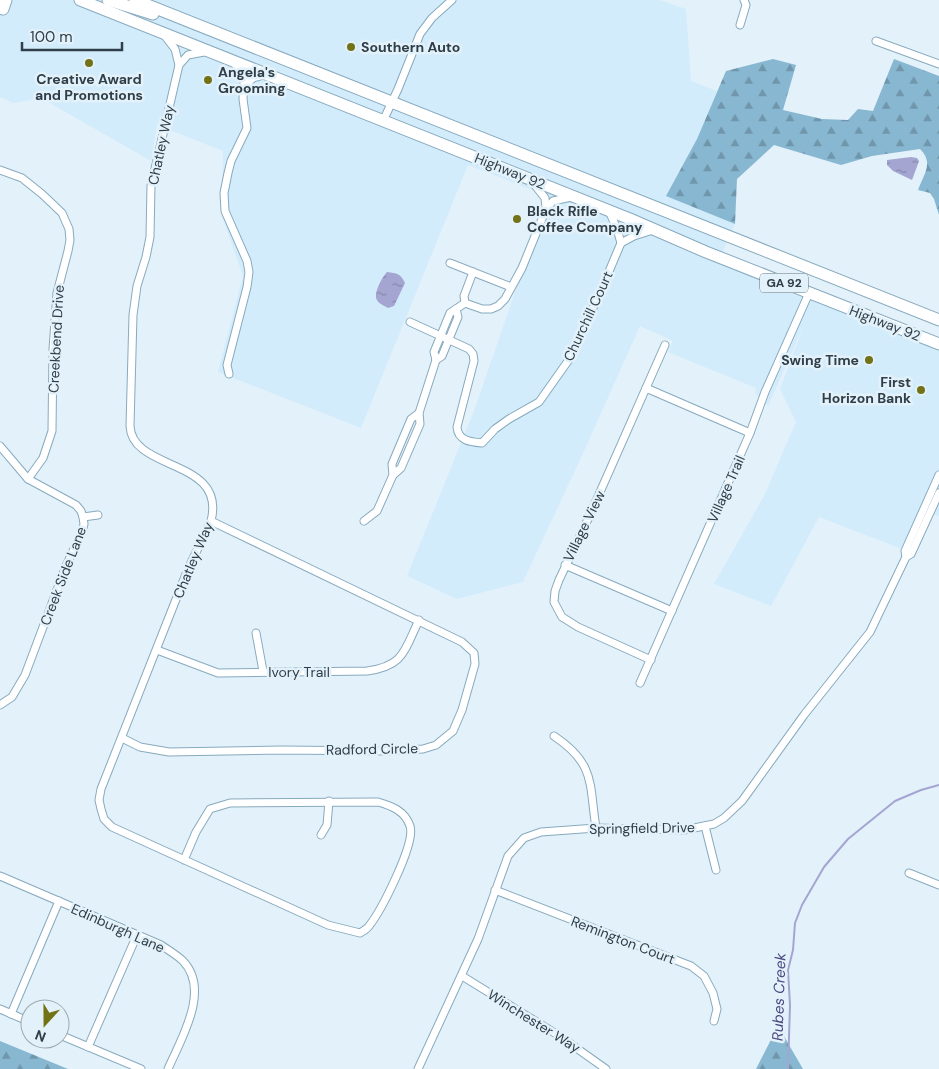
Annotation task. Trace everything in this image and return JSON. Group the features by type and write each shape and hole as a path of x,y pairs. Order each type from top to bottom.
{"main road":[{"name":"Highway 92","path":"80,0 939,344"},
{"path":"108,0 155,15 179,18"},
{"name":"Highway 92","path":"135,0 939,320"}],"street":[{"path":"3,7 13,0"},
{"path":"383,121 420,34 432,18 452,0"},
{"path":"740,25 746,2"},
{"path":"161,33 175,49 179,64"},
{"path":"876,41 939,64"},
{"path":"179,64 184,58 192,54 211,52"},
{"path":"229,374 226,365 250,272 225,211 224,193 232,161 247,128 243,100 245,85 241,73 231,60"},
{"name":"Chatley Way","path":"179,64 151,186 150,237 137,286 133,315 131,435 142,449 195,477 204,484 213,501 211,521 188,569 101,789 100,800 104,820 112,827 124,833 328,925 360,933 368,928 386,899 401,866 411,836 410,827 404,816 393,806 378,802 230,803 210,809 203,818 184,860"},
{"path":"245,85 257,76 266,74"},
{"name":"Creekbend Drive","path":"0,170 22,178 62,213 69,229 70,240 57,293 53,349 52,432 43,458 28,479"},
{"path":"465,303 491,309 498,306 505,299 522,268 546,209 546,198 529,179"},
{"path":"546,209 554,201 572,197"},
{"path":"608,211 618,229 621,243 634,236 653,230"},
{"name":"Churchill Court","path":"448,339 469,349 473,354 474,360 457,427 458,433 461,438 469,442 482,443 495,429 539,402 568,361 621,243"},
{"path":"450,262 511,287"},
{"path":"465,303 464,296 474,272"},
{"name":"Village Trail","path":"640,683 809,293"},
{"path":"393,474 401,468 420,424 419,413 436,360 434,352 440,336 450,313 465,303"},
{"path":"436,360 442,356 458,317 456,309"},
{"path":"410,322 448,339"},
{"name":"Village View","path":"651,660 578,627 562,617 554,602 555,592 565,566 590,517 665,345"},
{"path":"646,388 750,432"},
{"path":"364,521 377,511 393,474 392,464 411,419 419,413"},
{"name":"Creek Side Lane","path":"0,446 28,479 70,501 81,511 84,524 25,675 12,697 0,705"},
{"name":"Springfield Drive","path":"906,557 905,551 939,475"},
{"name":"Springfield Drive","path":"418,1069 478,939 508,856 524,838 541,832 596,828 684,830 705,826 724,818 742,802 804,715 846,661 858,649 878,618 906,557 911,554 939,493"},
{"path":"83,517 98,515"},
{"name":"Radford Circle","path":"122,738 140,746 169,752 388,751 423,749 436,745 453,731 475,664 474,653 462,642 211,521"},
{"path":"565,566 672,612"},
{"name":"Ivory Trail","path":"157,650 218,673 367,671 382,669 393,664 403,654 419,620"},
{"path":"256,633 263,672"},
{"path":"554,736 578,754 590,780 596,828"},
{"path":"321,835 327,825 329,802"},
{"path":"705,826 716,870"},
{"path":"909,873 939,885"},
{"name":"Edinburgh Lane","path":"0,876 138,934 161,945 183,961 192,973 195,1000 168,1069"},
{"name":"Remington Court","path":"495,890 691,966 704,976 713,993 717,1009 714,1021"},
{"path":"12,1014 59,901"},
{"path":"88,1046 138,934"},
{"name":"Winchester Way","path":"462,976 558,1035 606,1069"},
{"path":"0,1009 20,1018"},
{"path":"70,1039 141,1069"}],"shaded area":[{"path":"11,0 659,0 686,9 691,81 717,91 697,139 667,196 735,224 720,258 939,345 939,516 925,511 910,552 819,517 771,606 714,584 764,496 796,422 780,389 804,325 768,406 755,393 756,388 668,352 673,341 640,326 523,582 457,599 407,576 474,411 548,196 468,165 361,428 218,372 243,276 222,216 223,151 157,125 151,161 41,98 13,103 0,97 0,12"}],"green space":[{"path":"773,59 796,65 783,110 822,119 848,120 858,109 873,111 894,59 939,76 939,215 930,193 918,190 927,164 924,154 920,149 872,156 841,165 774,145 737,179 735,224 666,196 697,139 726,71"},
{"path":"778,1026 803,1069 756,1069"},
{"path":"0,1041 68,1069 0,1069"}],"water":[{"path":"917,158 919,161 912,180 893,171 887,165 887,160"},
{"path":"387,272 398,274 405,283 394,306 388,308 379,303 376,297 379,286"}],"waterway":[{"name":"Rubes Creek","path":"788,1069 790,1005 788,970 793,950 795,923 802,905 824,867 848,839 895,801 939,785"}],"place":[{"name":"Southern Auto","path":"351,47"},
{"name":"Creative Award and Promotions","path":"89,63"},
{"name":"Angela's Grooming","path":"208,80"},
{"name":"Black Rifle Coffee Company","path":"517,219"},
{"name":"Swing Time","path":"869,360"},
{"name":"First Horizon Bank","path":"921,390"}]}
